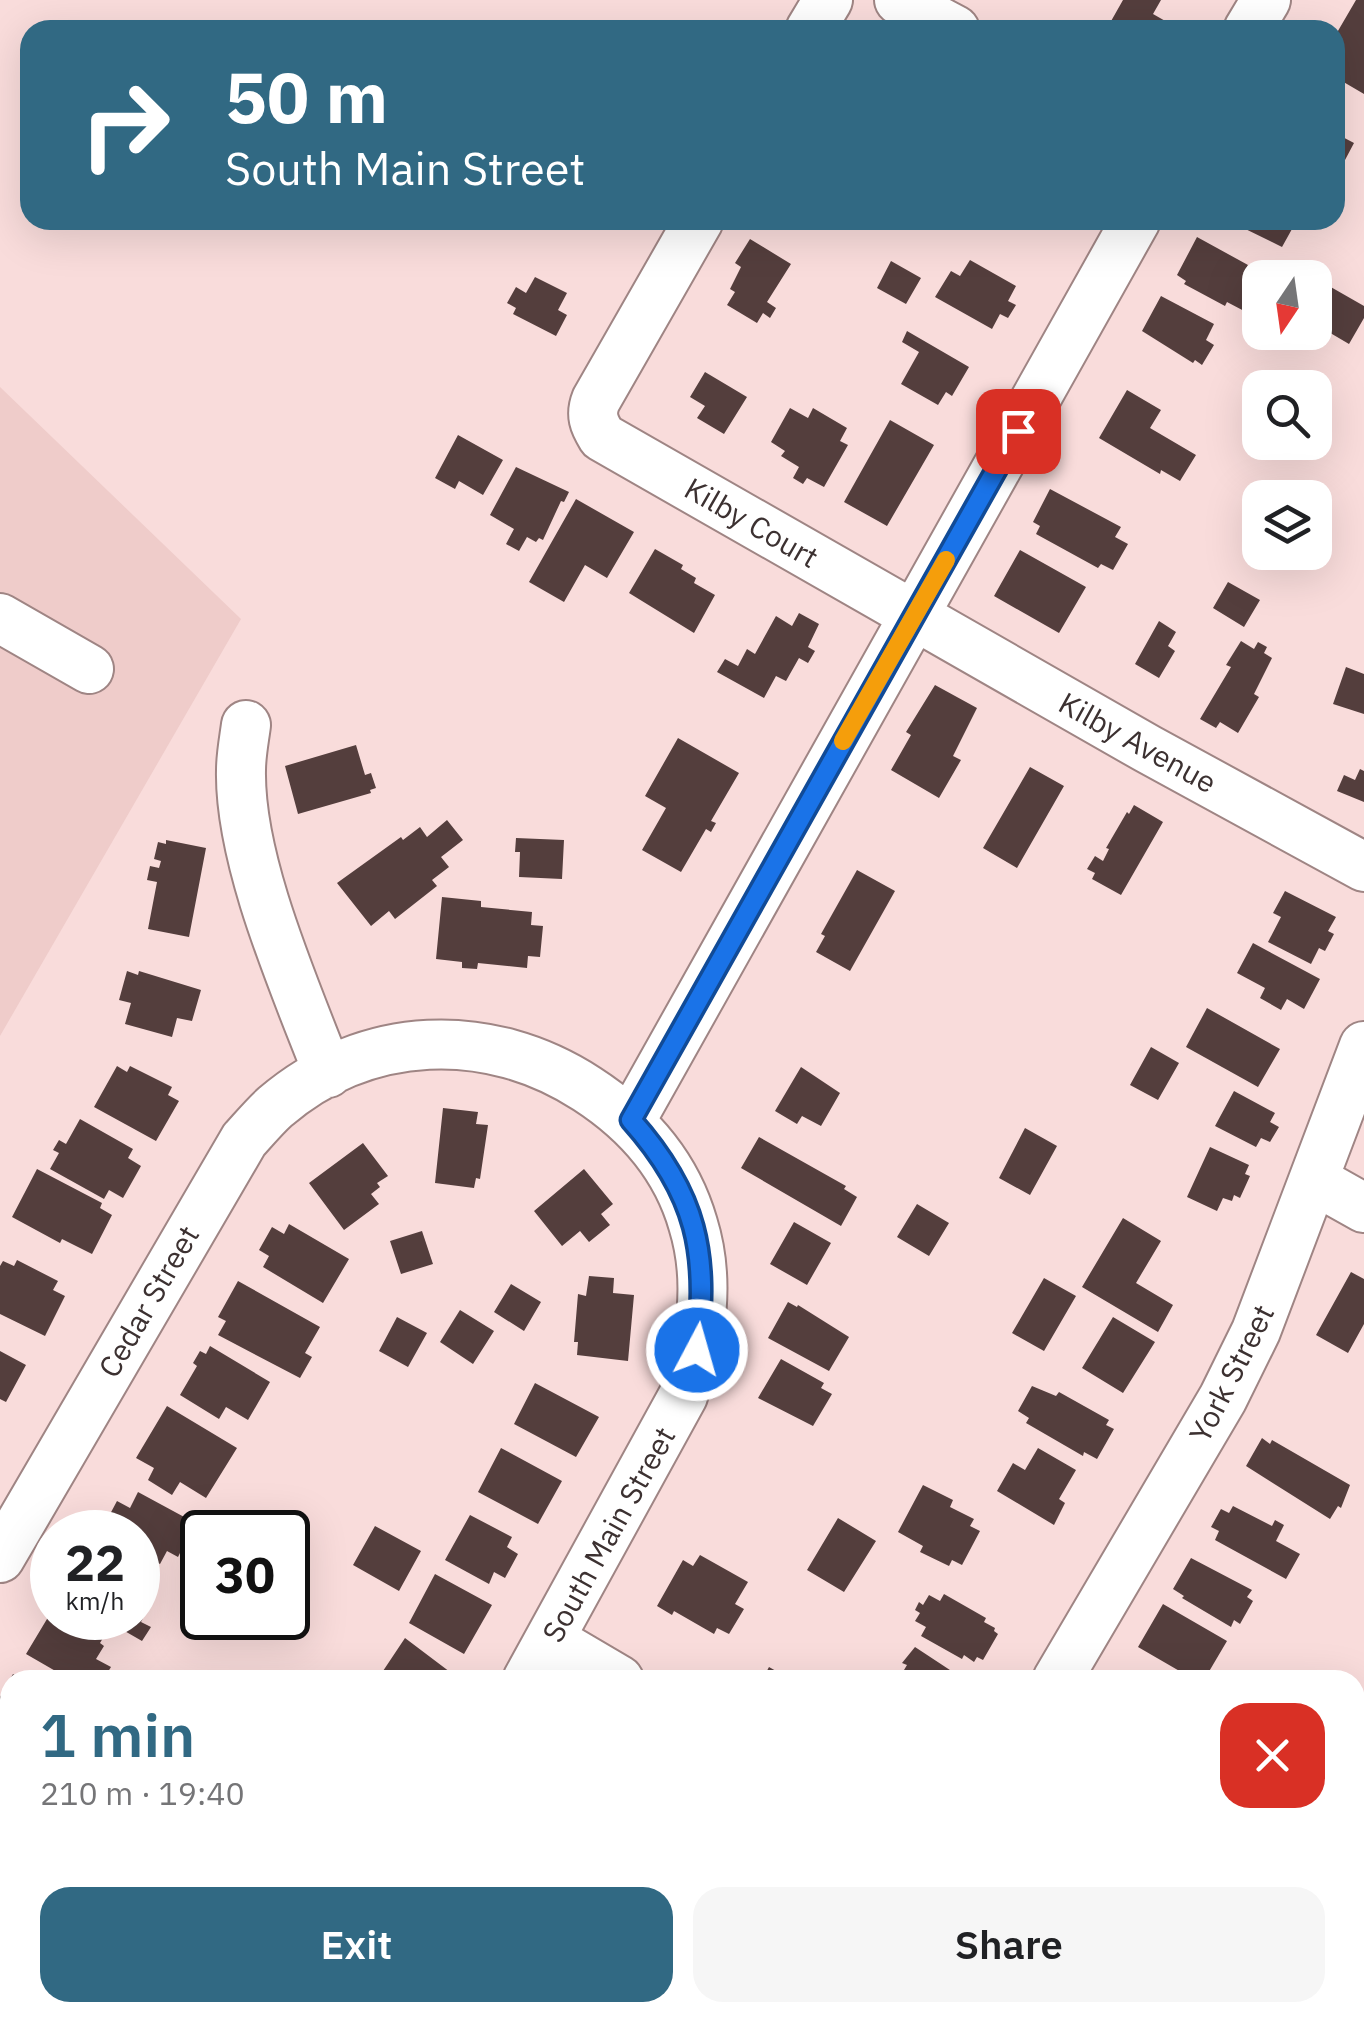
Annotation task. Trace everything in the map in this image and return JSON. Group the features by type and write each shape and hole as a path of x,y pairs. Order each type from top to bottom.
{"street":[{"path":"899,0 936,20"},
{"name":"Kilby Court","path":"693,230 596,400 592,409 594,424 602,437 914,615"},
{"path":"631,1120 1130,230"},
{"name":"Kilby Avenue","path":"914,615 1148,749 1364,866"},
{"path":"0,618 88,669"},
{"path":"246,724 240,769 244,814 286,964 328,1072"},
{"name":"Cedar Street","path":"0,1558 244,1140 275,1107 328,1072 370,1055 414,1045 485,1046 569,1077 631,1120"},
{"name":"York Street","path":"1063,1670 1223,1398 1256,1331 1364,1046"},
{"name":"South Main Street","path":"539,1660 683,1396 697,1350 703,1304 694,1224 678,1184 656,1148 631,1120"},
{"path":"1314,1180 1364,1208"},
{"path":"539,1660 580,1670"}],"shaded area":[{"path":"0,387 241,619 0,1036"}],"building":[{"path":"1123,0 1161,0 1153,14 1164,20 1112,20"},
{"path":"1356,0 1364,0 1364,94 1345,83 1344,20"},
{"path":"1345,138 1354,143 1345,160"},
{"path":"1247,230 1291,230 1282,247"},
{"path":"1197,237 1242,262 1242,310 1227,302 1225,306 1184,284 1186,281 1177,275"},
{"path":"750,239 791,264 767,302 776,308 770,318 763,313 757,323 727,305 735,292 730,289 741,267 735,263"},
{"path":"970,260 1016,286 1008,301 1016,305 1008,318 1000,314 992,329 935,297 951,271 960,276"},
{"path":"891,261 921,278 906,304 877,288"},
{"path":"535,277 567,293 558,310 567,315 556,336 513,314 516,308 507,303 516,287 526,293"},
{"path":"1332,288 1364,306 1364,318 1349,344 1332,334"},
{"path":"1161,296 1214,324 1206,340 1214,345 1202,365 1142,331"},
{"path":"907,331 969,367 952,396 946,392 938,405 901,384 919,352 902,342"},
{"path":"705,372 747,397 724,434 697,418 705,406 690,397"},
{"path":"1127,390 1161,410 1150,428 1196,455 1180,481 1161,470 1160,474 1099,438"},
{"path":"790,408 808,418 813,408 847,428 840,441 848,445 824,487 807,478 803,484 793,478 799,467 781,456 785,451 771,442"},
{"path":"890,420 934,445 887,526 844,502"},
{"path":"458,435 503,460 483,495 459,481 455,489 435,478"},
{"path":"516,467 569,492 543,540 539,538 536,542 527,537 519,551 506,544 514,529 490,515"},
{"path":"1050,489 1121,527 1115,537 1128,544 1113,570 1101,564 1098,568 1036,534 1040,526 1033,522"},
{"path":"576,499 634,532 607,578 585,565 564,602 529,582"},
{"path":"655,549 683,565 681,569 696,578 694,583 715,595 694,633 629,593"},
{"path":"1020,550 1086,587 1059,633 994,596"},
{"path":"1228,582 1260,600 1244,627 1213,608"},
{"path":"799,613 819,624 808,647 815,651 808,663 799,658 786,681 776,676 764,698 717,672 725,659 738,666 747,649 755,654 776,616 792,626"},
{"path":"1159,621 1176,632 1168,646 1175,651 1159,678 1135,664"},
{"path":"1241,641 1254,649 1258,642 1267,647 1264,653 1272,658 1254,694 1259,697 1238,733 1220,722 1216,728 1200,719 1231,667 1226,665"},
{"path":"1346,667 1364,674 1364,714 1333,704"},
{"path":"935,685 977,708 953,756 961,760 939,798 891,770 911,735 906,732"},
{"path":"678,738 739,773 711,821 716,823 711,832 706,829 681,872 642,850 666,808 645,796"},
{"path":"356,745 365,775 371,773 376,788 371,793 298,814 285,766"},
{"path":"1030,767 1064,786 1017,868 983,848"},
{"path":"1360,769 1364,771 1364,802 1337,791 1344,775 1355,780"},
{"path":"1134,805 1163,822 1121,895 1092,879 1095,873 1087,869 1095,856 1103,861 1109,849 1106,848"},
{"path":"447,820 463,840 441,857 449,867 432,880 437,886 395,919 389,911 371,926 337,883 401,837 403,840 420,827 427,837"},
{"path":"516,838 564,840 562,879 519,877"},
{"path":"166,840 206,848 189,937 148,929 157,882 147,880 150,866 159,868 161,861 154,859 158,842 166,844"},
{"path":"857,870 895,891 850,971 816,952 825,936 821,934"},
{"path":"1285,891 1336,917 1328,931 1334,934 1325,951 1319,948 1311,964 1268,942 1281,917 1273,913"},
{"path":"442,897 481,901 481,907 532,912 531,925 543,926 540,957 528,956 527,968 478,963 477,969 462,968 462,962 436,959"},
{"path":"1253,943 1320,979 1304,1009 1287,999 1281,1010 1260,998 1265,988 1237,973"},
{"path":"127,971 201,990 192,1021 177,1018 172,1037 125,1024 131,1003 119,1000"},
{"path":"1207,1008 1280,1049 1258,1087 1186,1047"},
{"path":"1151,1047 1179,1063 1158,1100 1130,1085"},
{"path":"117,1066 127,1072 130,1066 172,1087 168,1095 179,1101 156,1141 94,1107"},
{"path":"801,1067 840,1093 821,1126 802,1116 797,1124 775,1111"},
{"path":"1234,1091 1275,1113 1270,1122 1279,1127 1270,1142 1261,1138 1256,1147 1215,1126"},
{"path":"443,1108 478,1112 476,1124 488,1125 480,1179 476,1178 474,1188 435,1183"},
{"path":"80,1119 133,1149 128,1158 141,1166 123,1198 109,1190 104,1199 50,1169 59,1153 53,1150 59,1140 66,1144"},
{"path":"1025,1128 1057,1146 1030,1195 999,1178"},
{"path":"759,1137 846,1186 844,1189 857,1197 841,1226 741,1168"},
{"path":"363,1143 388,1176 377,1183 380,1187 371,1194 379,1204 344,1230 309,1183"},
{"path":"1210,1147 1249,1165 1245,1174 1250,1176 1240,1198 1223,1198 1217,1211 1187,1197"},
{"path":"37,1169 102,1203 100,1208 112,1215 92,1254 62,1239 60,1243 12,1217"},
{"path":"584,1169 613,1204 601,1214 610,1225 589,1242 580,1231 562,1246 534,1211"},
{"path":"917,1204 949,1223 929,1256 897,1237"},
{"path":"1123,1218 1161,1241 1136,1283 1173,1305 1158,1332 1082,1287"},
{"path":"794,1222 831,1243 807,1285 770,1264"},
{"path":"289,1224 349,1259 323,1303 263,1267 269,1256 259,1250 272,1227 284,1234"},
{"path":"422,1231 433,1264 401,1274 390,1241"},
{"path":"17,1260 58,1281 53,1290 65,1296 45,1336 0,1314 0,1266 3,1261 14,1266"},
{"path":"1351,1272 1364,1279 1364,1324 1348,1353 1316,1335"},
{"path":"589,1276 614,1278 613,1293 634,1295 628,1361 577,1355 578,1342 574,1342 578,1294 586,1296"},
{"path":"1044,1278 1076,1296 1044,1351 1012,1333"},
{"path":"238,1281 320,1327 305,1353 312,1357 300,1378 218,1335 226,1321 218,1317"},
{"path":"511,1284 541,1302 524,1331 494,1312"},
{"path":"788,1302 849,1337 829,1371 768,1338"},
{"path":"460,1310 494,1331 473,1364 440,1342"},
{"path":"397,1317 427,1333 408,1367 379,1351"},
{"path":"1113,1317 1155,1342 1123,1393 1082,1368"},
{"path":"210,1346 270,1382 248,1420 226,1407 219,1419 180,1395 197,1366 193,1363 200,1351 206,1354"},
{"path":"0,1351 26,1365 6,1402 0,1399"},
{"path":"781,1359 824,1383 821,1388 832,1394 813,1426 758,1398"},
{"path":"535,1383 599,1417 576,1457 514,1424"},
{"path":"1032,1386 1056,1396 1059,1392 1109,1420 1106,1425 1114,1429 1097,1459 1084,1452 1083,1456 1026,1423 1029,1418 1018,1411"},
{"path":"167,1406 237,1448 206,1498 180,1482 172,1495 148,1480 154,1468 136,1458"},
{"path":"1262,1438 1350,1485 1341,1508 1338,1506 1330,1519 1246,1466"},
{"path":"501,1448 562,1481 538,1524 478,1492"},
{"path":"1038,1448 1076,1470 1059,1499 1065,1503 1054,1525 997,1491 1013,1463 1025,1470"},
{"path":"923,1485 953,1500 950,1507 974,1519 970,1526 980,1531 962,1565 952,1560 949,1566 920,1552 923,1546 898,1532"},
{"path":"138,1492 180,1515 178,1557 167,1551 160,1564 160,1510 112,1510 117,1501 130,1508"},
{"path":"1233,1506 1272,1526 1275,1520 1284,1525 1276,1541 1300,1554 1286,1579 1215,1540 1219,1531 1211,1527 1221,1509 1229,1513"},
{"path":"470,1515 512,1537 507,1547 518,1554 505,1578 494,1572 489,1584 445,1560"},
{"path":"838,1518 876,1541 844,1592 807,1570"},
{"path":"375,1526 421,1551 399,1591 353,1565"},
{"path":"700,1555 748,1582 735,1604 744,1609 729,1634 717,1628 714,1634 674,1611 672,1615 657,1606 683,1560 693,1566"},
{"path":"1191,1558 1252,1590 1247,1597 1253,1601 1240,1624 1234,1620 1231,1627 1173,1589"},
{"path":"435,1574 492,1605 464,1654 409,1623"},
{"path":"944,1594 986,1618 984,1622 995,1628 998,1634 983,1660 977,1657 974,1662 964,1655 962,1659 921,1636 926,1627 915,1621 920,1613 915,1610 919,1602 923,1605 929,1595 940,1601"},
{"path":"1163,1604 1227,1641 1210,1670 1178,1670 1138,1647"},
{"path":"405,1638 447,1670 384,1670"},
{"path":"34,1640 102,1640 104,1646 96,1659 111,1667 109,1670 54,1670 26,1654"},
{"path":"915,1647 950,1670 904,1670 907,1665 902,1663"}],"slow traffic":[{"path":"843,741 946,560"}],"route":[{"path":"697,1350 703,1304 694,1224 678,1184 656,1148 631,1120 1018,431"}]}
